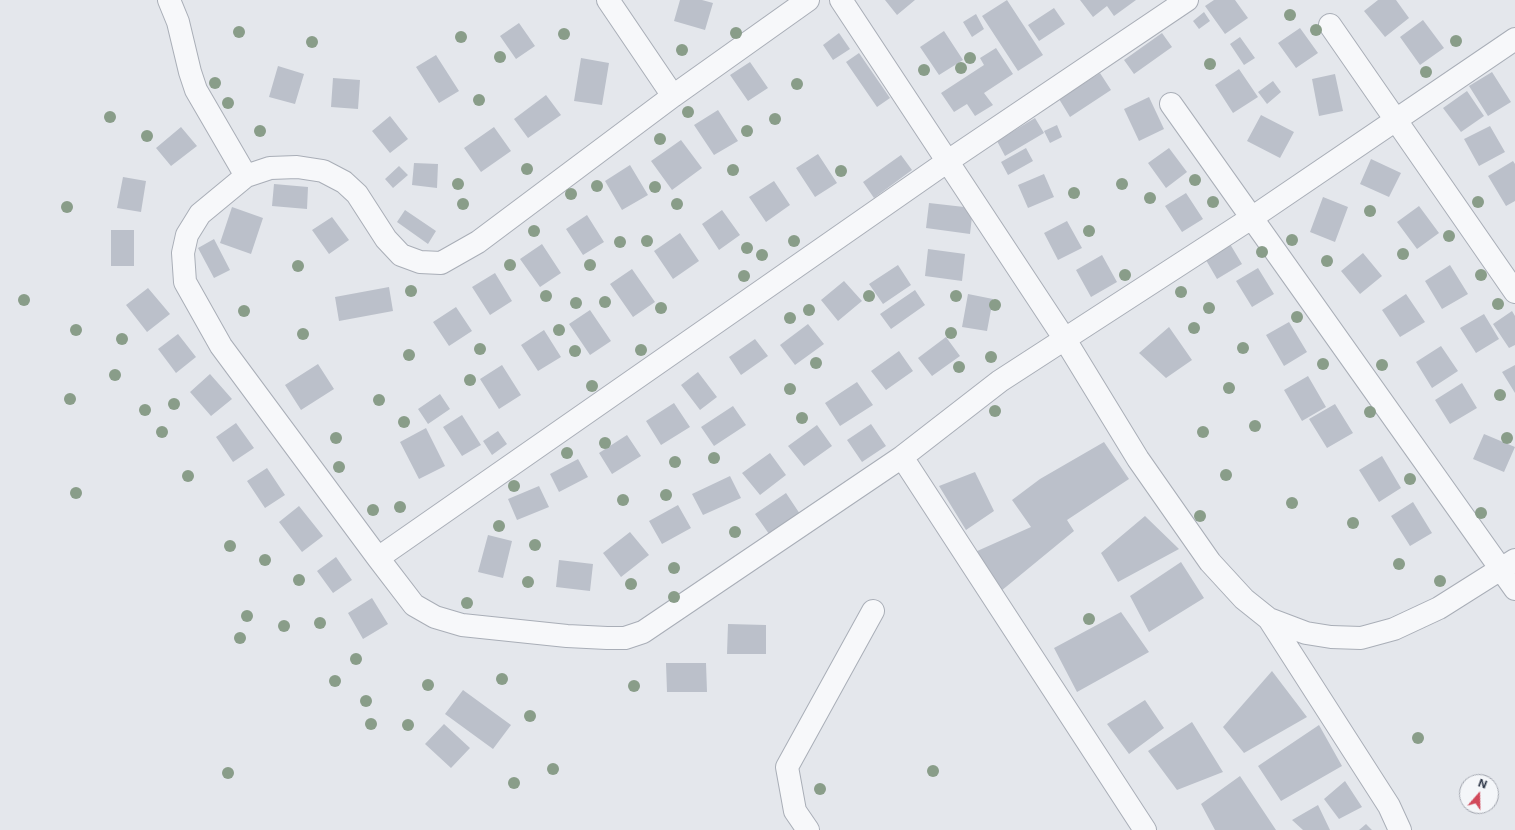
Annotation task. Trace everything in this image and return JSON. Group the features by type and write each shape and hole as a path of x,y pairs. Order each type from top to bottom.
{"street":[{"path":"169,0 178,22 196,90 246,176"},
{"path":"608,0 674,96"},
{"path":"808,0 674,96 478,242 441,263 420,262 401,255 386,240 357,194 344,182 324,171 297,167 270,168 246,176 200,214 187,235 183,253 185,282 221,346 378,558 414,604 434,617 462,625 567,636 625,638 642,632 902,457 1000,381 1252,217 1515,40"},
{"path":"841,0 1064,338 1138,459 1210,562 1244,599 1269,619 1389,806 1400,830"},
{"path":"378,558 948,161 1187,0"},
{"path":"1330,25 1515,292"},
{"path":"1171,104 1252,217 1508,564 1515,589"},
{"path":"902,457 1145,830"},
{"path":"1269,619 1306,632 1331,637 1361,638 1394,629 1439,608 1508,564"},
{"path":"808,830 795,811 787,767 873,611"}],"building":[{"path":"680,0 702,0 713,3 705,30 674,21"},
{"path":"885,0 915,0 897,15"},
{"path":"1007,0 1043,55 1018,71 982,16"},
{"path":"1080,0 1136,0 1114,16 1107,6 1093,17"},
{"path":"1214,0 1235,0 1248,18 1225,34 1205,6"},
{"path":"1378,0 1396,0 1409,18 1385,37 1364,11"},
{"path":"1054,8 1065,24 1039,41 1028,25"},
{"path":"1204,12 1210,21 1199,29 1193,21"},
{"path":"976,14 984,29 972,37 963,22"},
{"path":"1423,20 1444,48 1420,65 1400,37"},
{"path":"519,23 535,46 516,59 500,36"},
{"path":"1300,28 1318,53 1296,68 1278,43"},
{"path":"944,31 963,60 939,75 920,47"},
{"path":"839,33 850,49 833,60 823,45"},
{"path":"1162,33 1172,47 1134,74 1124,60"},
{"path":"1240,37 1255,58 1244,65 1230,44"},
{"path":"996,48 1013,74 984,93 993,105 975,116 967,104 954,112 941,93 984,65 980,58"},
{"path":"859,53 890,98 877,107 846,62"},
{"path":"436,55 459,91 439,103 416,67"},
{"path":"581,58 609,63 602,105 574,101"},
{"path":"750,62 768,88 748,101 730,75"},
{"path":"278,66 304,74 295,104 269,97"},
{"path":"1239,69 1258,97 1233,113 1215,85"},
{"path":"1492,72 1511,102 1488,116 1469,86"},
{"path":"1100,73 1111,90 1070,117 1059,99"},
{"path":"1335,74 1343,111 1319,116 1312,79"},
{"path":"333,78 360,80 358,109 331,107"},
{"path":"1273,81 1281,92 1267,104 1258,92"},
{"path":"1467,91 1484,116 1461,132 1443,108"},
{"path":"546,95 561,115 528,138 514,119"},
{"path":"1149,97 1164,129 1139,141 1124,109"},
{"path":"718,110 738,141 714,155 694,125"},
{"path":"1261,115 1294,132 1280,158 1247,141"},
{"path":"390,116 408,139 390,153 372,131"},
{"path":"1035,118 1044,133 1005,156 997,141"},
{"path":"1057,125 1062,137 1050,143 1044,131"},
{"path":"1490,126 1505,152 1479,166 1464,139"},
{"path":"181,127 197,146 171,166 156,148"},
{"path":"494,127 511,151 481,172 464,148"},
{"path":"681,140 702,168 672,190 651,161"},
{"path":"1026,148 1033,161 1008,175 1001,162"},
{"path":"1169,148 1187,172 1166,188 1148,163"},
{"path":"818,154 837,183 815,197 796,168"},
{"path":"901,155 912,170 874,198 863,182"},
{"path":"1371,159 1401,173 1389,197 1360,184"},
{"path":"1513,161 1515,164 1515,201 1506,206 1488,176"},
{"path":"414,163 438,164 437,188 412,185"},
{"path":"630,165 648,195 622,210 605,181"},
{"path":"399,166 408,175 393,188 385,179"},
{"path":"1044,174 1054,197 1028,208 1018,185"},
{"path":"123,177 146,181 141,212 117,208"},
{"path":"774,181 790,205 766,222 749,197"},
{"path":"274,184 308,187 307,209 272,206"},
{"path":"1186,193 1203,219 1182,232 1165,206"},
{"path":"1323,197 1348,207 1335,242 1310,232"},
{"path":"929,203 973,208 970,234 926,228"},
{"path":"1419,206 1439,233 1417,249 1397,222"},
{"path":"232,207 263,218 251,254 220,243"},
{"path":"405,210 436,231 428,244 397,222"},
{"path":"722,210 740,235 719,250 702,224"},
{"path":"587,215 604,242 583,255 566,229"},
{"path":"332,217 349,240 329,254 312,230"},
{"path":"1067,221 1082,248 1058,260 1044,233"},
{"path":"111,230 134,230 134,266 111,266"},
{"path":"680,233 699,261 673,279 654,251"},
{"path":"214,239 230,270 214,278 198,248"},
{"path":"1227,239 1242,264 1217,279 1203,255"},
{"path":"542,244 561,273 540,287 520,259"},
{"path":"928,249 965,254 962,281 925,276"},
{"path":"1363,253 1382,276 1360,294 1341,271"},
{"path":"1102,255 1117,282 1091,297 1076,270"},
{"path":"898,265 911,285 883,304 869,284"},
{"path":"1450,265 1468,294 1442,309 1425,281"},
{"path":"1258,268 1274,294 1252,307 1236,281"},
{"path":"632,269 655,302 633,317 610,284"},
{"path":"495,273 512,301 490,315 472,287"},
{"path":"844,281 862,301 838,321 821,300"},
{"path":"389,287 393,311 339,321 335,297"},
{"path":"148,288 170,314 147,332 126,305"},
{"path":"915,290 925,305 891,329 880,314"},
{"path":"968,294 993,299 987,331 962,327"},
{"path":"1406,294 1425,322 1400,337 1382,310"},
{"path":"456,307 472,331 449,346 433,322"},
{"path":"590,310 611,341 590,355 569,324"},
{"path":"1512,311 1515,316 1515,345 1509,348 1493,324"},
{"path":"1484,314 1499,339 1476,353 1460,328"},
{"path":"1289,322 1307,352 1284,366 1266,335"},
{"path":"808,324 824,344 795,365 780,345"},
{"path":"1169,327 1192,360 1166,378 1139,353"},
{"path":"544,330 561,357 538,371 521,345"},
{"path":"178,334 196,357 176,373 158,349"},
{"path":"946,337 960,356 932,376 918,358"},
{"path":"755,339 768,356 741,375 729,357"},
{"path":"1441,346 1458,371 1432,388 1416,362"},
{"path":"899,351 913,371 886,390 871,371"},
{"path":"318,364 334,389 301,410 285,385"},
{"path":"502,365 521,395 499,409 480,379"},
{"path":"1515,365 1515,393 1502,372"},
{"path":"698,372 717,397 700,410 681,385"},
{"path":"210,374 232,399 211,416 190,392"},
{"path":"1308,376 1326,407 1302,421 1284,390"},
{"path":"857,382 873,405 840,426 825,403"},
{"path":"1462,383 1477,408 1450,424 1435,400"},
{"path":"440,394 450,409 428,424 418,409"},
{"path":"674,403 690,427 661,445 646,421"},
{"path":"1335,404 1353,433 1327,448 1309,419"},
{"path":"733,406 746,425 714,446 701,427"},
{"path":"462,415 481,445 462,456 443,427"},
{"path":"236,423 254,448 233,462 216,437"},
{"path":"871,424 886,446 862,462 847,440"},
{"path":"817,425 832,446 804,466 788,446"},
{"path":"426,428 445,466 419,479 400,442"},
{"path":"498,431 507,444 492,455 483,441"},
{"path":"1484,434 1515,447 1504,472 1473,459"},
{"path":"627,435 641,456 612,474 599,453"},
{"path":"1104,442 1129,479 1067,520 1074,531 1001,591 975,552 1031,527 1012,500 1040,479"},
{"path":"770,453 786,475 760,495 742,473"},
{"path":"1382,456 1401,488 1379,502 1359,470"},
{"path":"578,459 588,477 559,492 550,474"},
{"path":"267,468 285,495 265,508 247,481"},
{"path":"975,472 994,511 966,530 939,486"},
{"path":"730,476 741,498 703,515 692,494"},
{"path":"539,486 549,507 517,520 508,499"},
{"path":"786,493 800,514 769,534 755,514"},
{"path":"1413,502 1432,533 1410,546 1391,516"},
{"path":"678,505 691,528 662,544 649,521"},
{"path":"299,506 323,536 302,552 279,522"},
{"path":"1145,516 1179,549 1118,582 1101,553"},
{"path":"630,532 649,555 621,577 603,553"},
{"path":"488,535 512,541 503,578 478,572"},
{"path":"336,557 352,580 333,593 317,571"},
{"path":"559,560 593,564 590,591 556,587"},
{"path":"1181,562 1204,598 1149,632 1130,596"},
{"path":"372,598 388,624 363,639 348,613"},
{"path":"1121,612 1149,652 1077,692 1054,648"},
{"path":"728,624 766,625 766,654 727,654"},
{"path":"666,663 706,663 707,692 667,692"},
{"path":"1272,671 1307,717 1244,753 1223,727"},
{"path":"463,690 511,725 493,749 445,714"},
{"path":"1145,700 1164,728 1129,754 1107,724"},
{"path":"1192,722 1223,772 1177,790 1148,751"},
{"path":"444,724 470,748 451,768 425,744"},
{"path":"1319,725 1342,766 1281,801 1258,766"},
{"path":"1240,776 1276,830 1215,830 1201,804"},
{"path":"1345,781 1362,807 1339,819 1324,799"},
{"path":"1318,805 1330,830 1303,830 1292,820"},
{"path":"1366,824 1372,830 1359,830"}]}
